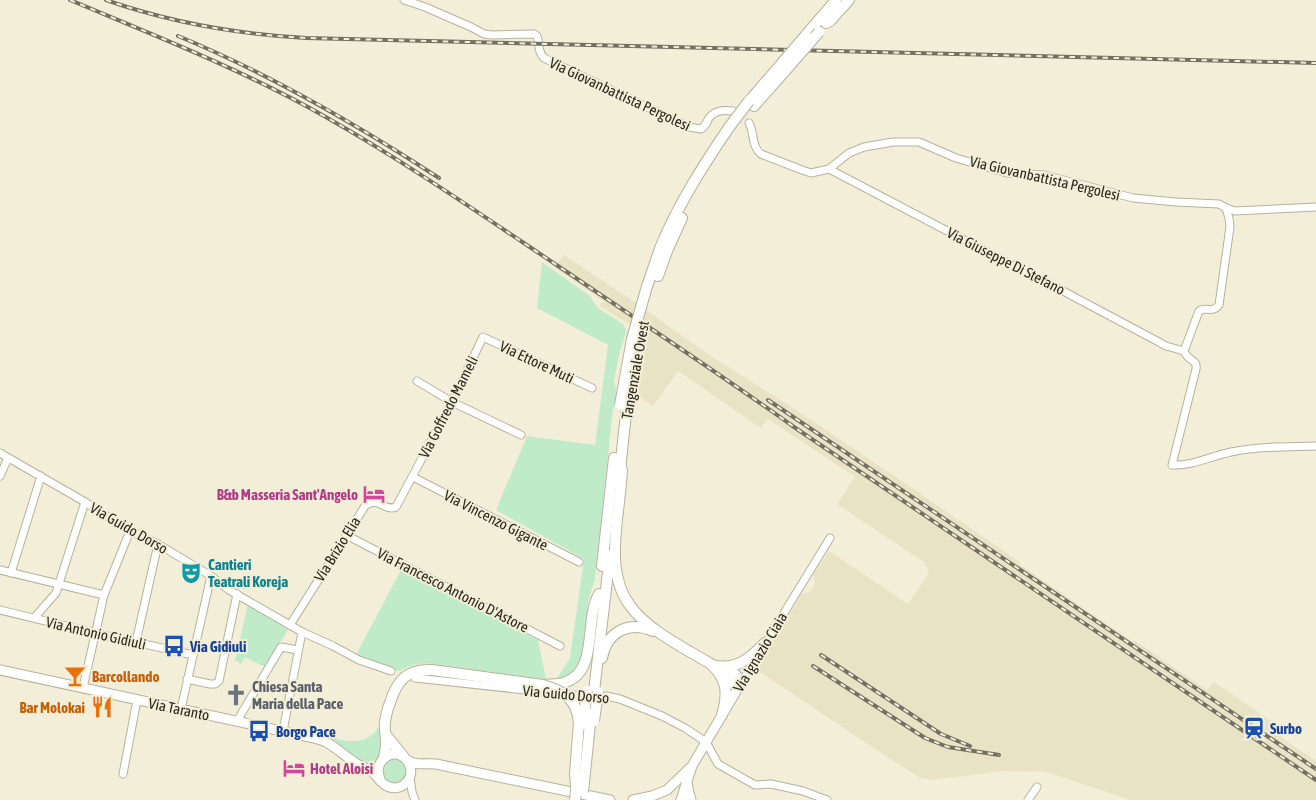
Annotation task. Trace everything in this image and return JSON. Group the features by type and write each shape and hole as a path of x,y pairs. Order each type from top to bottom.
{"highway":[{"path":"812,32 814,23 831,0"},
{"name":"Tangenziale Ovest","path":"575,800 593,691 598,594 632,339 650,288 662,245 706,160 812,32 836,0"},
{"name":"Tangenziale Ovest","path":"812,32 826,23 845,0"},
{"path":"826,23 849,0"},
{"name":"Tangenziale Ovest","path":"582,800 620,464 624,405"},
{"path":"620,464 622,470 615,565 620,588 631,608 663,635"},
{"path":"383,759 386,744 385,722 387,710 396,686 408,674 417,670 443,670 543,684 558,684 573,679 583,668 588,654 594,602 598,594"},
{"path":"593,691 605,646 617,633 629,627 637,626 645,627 663,635 722,671 734,673 741,683"},
{"path":"722,671 747,660 765,643"},
{"path":"722,671 726,696 722,715"},
{"path":"543,684 566,695 575,706 578,714 576,785"},
{"path":"386,735 405,758"}],"main road":[{"name":"Via Taranto","path":"0,670 324,741 370,770 388,787 397,788 406,784 414,772 423,767 449,766"},
{"name":"Via Ignazio Ciaia","path":"680,800 692,766 741,683"},
{"name":"Via Taranto","path":"352,760 369,764 392,755 405,758 412,763 449,766 610,800"},
{"path":"405,758 410,765 410,777"},
{"path":"380,780 378,771 383,759"},
{"name":"Via Ignazio Ciaia","path":"634,800 667,790 692,766"},
{"path":"687,780 691,800"},
{"path":"665,800 667,790"}],"street":[{"name":"Via Giovanbattista Pergolesi","path":"404,0 444,15 484,34 534,34 537,36 540,54 544,58 689,127 701,129 705,127 713,114 718,111 733,111"},
{"path":"749,123 752,128 754,145 761,154 811,173 829,169"},
{"name":"Via Giovanbattista Pergolesi","path":"829,169 849,152 855,150 893,142 919,142 956,158 1007,173 1044,175 1133,198 1219,204 1235,211 1316,207"},
{"name":"Via Giuseppe Di Stefano","path":"829,169 1166,346 1184,351"},
{"path":"1226,208 1230,227 1219,305 1212,310 1201,309 1199,311 1184,351 1188,358 1197,364 1172,465 1189,465 1232,452 1247,450 1316,446"},
{"name":"Via Ettore Muti","path":"483,337 592,388"},
{"name":"Via Goffredo Mameli","path":"413,477 483,337"},
{"path":"417,381 452,402 521,435"},
{"name":"Via Guido Dorso","path":"0,453 130,530 158,544 302,632 360,660 390,671"},
{"path":"0,476 8,458"},
{"path":"10,573 41,476"},
{"name":"Via Brizio Elia","path":"290,625 365,506 370,502 376,501 391,508 396,507 413,477"},
{"name":"Via Vincenzo Gigante","path":"413,477 579,562"},
{"path":"34,618 56,593 85,502"},
{"path":"83,688 104,595 130,530"},
{"name":"Via Francesco Antonio D'Astore","path":"346,535 560,646"},
{"name":"Via Ignazio Ciaia","path":"741,683 830,538"},
{"path":"136,642 158,544"},
{"path":"0,570 104,595"},
{"path":"180,709 211,576"},
{"path":"187,679 210,684 215,684 218,681 237,594"},
{"name":"Via Antonio Gidiuli","path":"0,610 192,655"},
{"path":"283,731 302,632"},
{"path":"237,722 281,647 298,650"},
{"name":"Via Guido Dorso","path":"415,678 571,695 606,696 620,699 662,716 706,742"},
{"path":"123,774 138,700"},
{"path":"706,742 718,764 755,785 771,784 787,787 827,800"},
{"path":"410,777 415,800"},
{"path":"1028,800 1036,787"},
{"path":"397,788 405,790 415,800"}],"shaded area":[{"path":"564,255 711,356 893,475 1133,642 1134,640 1207,690 1214,682 1280,727 1281,737 1316,761 1316,800 1130,800 1047,772 1003,771 931,780 920,778 760,672 757,667 802,594 810,592 815,584 813,575 829,551 908,604 929,573 924,562 837,504 855,477 768,419 761,428 678,371 653,406 634,393 645,334 600,306 603,301 554,267"}],"green space":[{"path":"542,262 590,296 598,308 623,324 626,332 614,381 617,393 613,408 595,579 588,601 583,650 578,667 574,673 563,679 556,680 570,658 584,559 496,510 527,436 595,445 608,345 537,308"},
{"path":"401,570 538,640 546,680 435,664 417,664 399,671 392,670 356,655"},
{"path":"248,604 289,628 265,667 245,657 241,664 235,660"},
{"path":"380,725 382,753 377,759 369,763 357,759 324,736 348,741 362,740 375,732"},
{"path":"394,759 400,760 403,763 407,773 403,781 393,785 384,780 382,767 386,762"}],"railway":[{"path":"70,0 199,54 262,84 324,116 387,153 682,350 1316,780"},
{"path":"106,0 155,15 204,26 255,34 306,38 1316,63"},
{"path":"178,36 279,83 344,119 439,178"},
{"path":"768,400 1316,769"},
{"path":"821,655 941,734 970,746"},
{"path":"813,666 925,738 948,747 999,755"}],"place":[{"name":"B&b Masseria Sant'Angelo","path":"374,494"},
{"name":"Cantieri Teatrali Koreja","path":"191,573"},
{"name":"Via Gidiuli","path":"174,646"},
{"name":"Barcollando","path":"75,676"},
{"name":"Chiesa Santa Maria della Pace","path":"236,695"},
{"name":"Bar Molokai","path":"102,707"},
{"name":"Surbo","path":"1254,728"},
{"name":"Borgo Pace","path":"259,731"},
{"name":"Hotel Aloisi","path":"294,768"}]}
